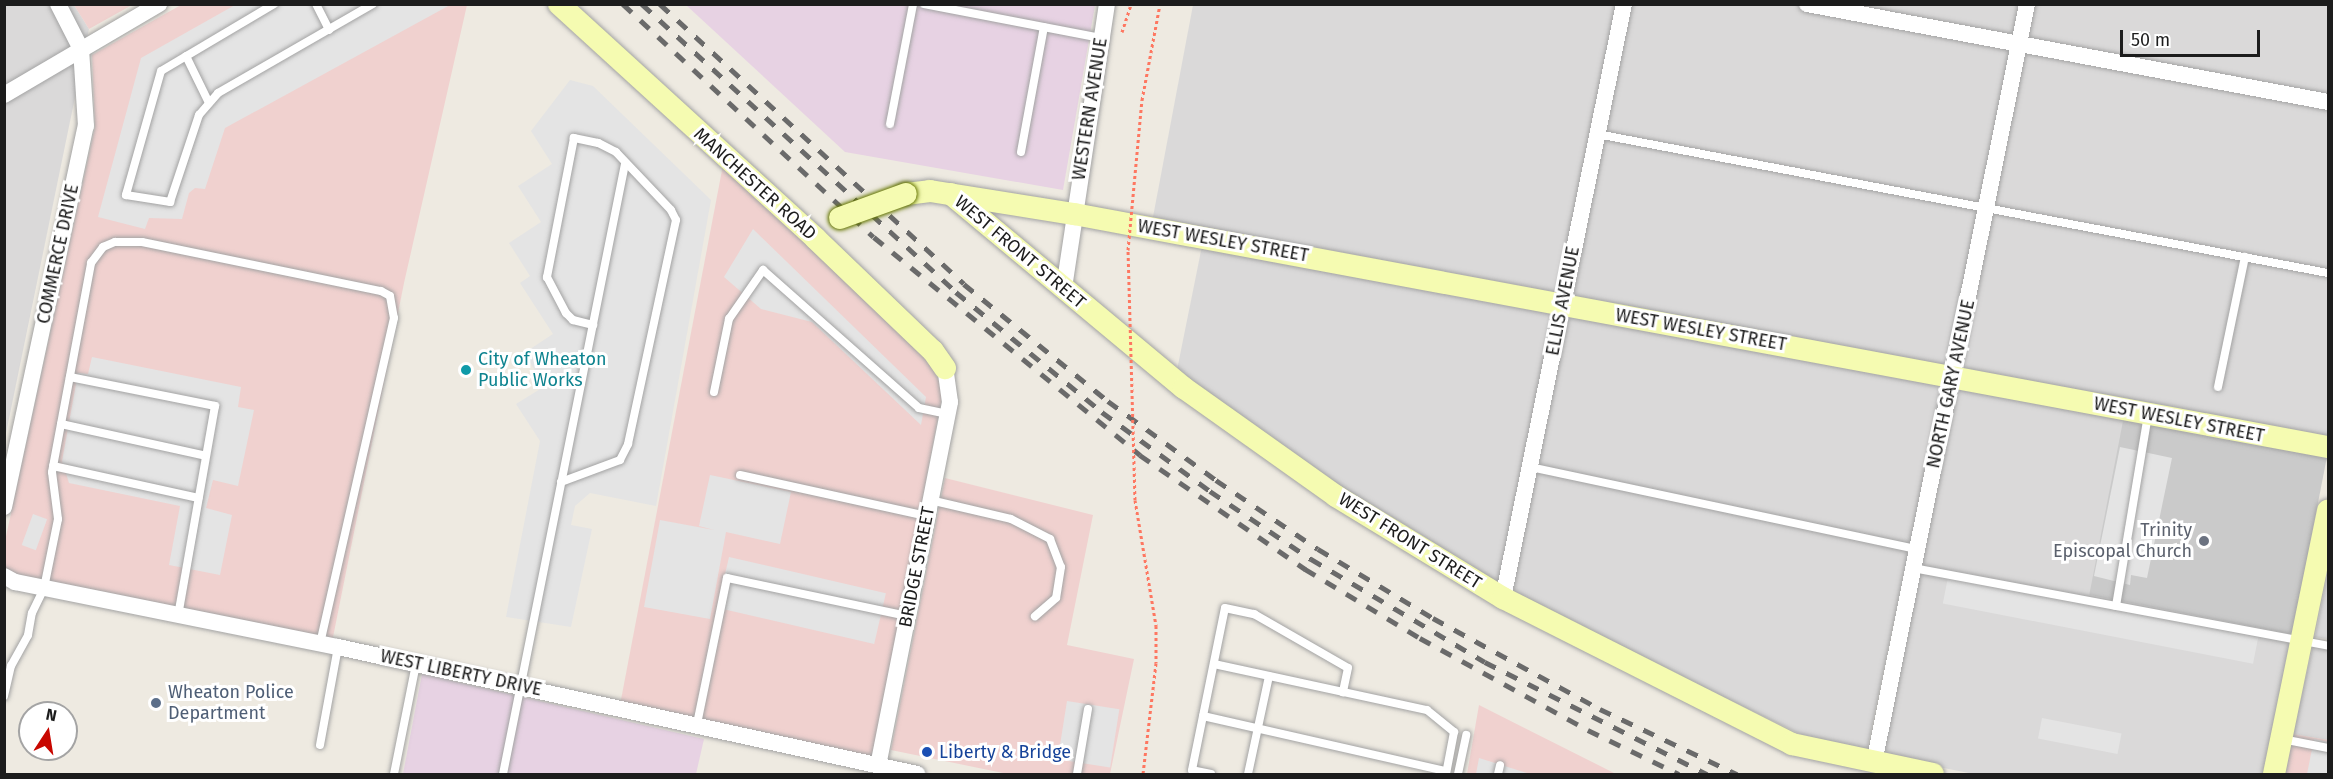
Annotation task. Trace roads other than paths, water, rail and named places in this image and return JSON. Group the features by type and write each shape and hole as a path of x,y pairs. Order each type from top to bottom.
{"street":[{"name":"COMMERCE DRIVE","path":"4,507 86,126 81,49 58,4"},
{"path":"4,95 159,4"},
{"name":"MANCHESTER ROAD","path":"559,4 814,238 933,351 945,368"},
{"name":"WESTERN AVENUE","path":"1074,214 1107,4"},
{"name":"ELLIS AVENUE","path":"1503,598 1624,4"},
{"path":"1807,4 2019,42 2328,102"},
{"name":"NORTH GARY AVENUE","path":"1875,769 1913,568 2027,4"},
{"path":"814,238 840,218 906,194 950,193"},
{"name":"WEST WESLEY STREET","path":"950,193 1563,304 2328,447"},
{"name":"WEST FRONT STREET","path":"950,193 1184,388 1336,496 1503,598 1792,744 1875,769 1933,774"},
{"path":"1064,288 1074,214"},
{"name":"BRIDGE STREET","path":"877,770 947,414 950,389 945,368"},
{"path":"2274,774 2328,510"},
{"name":"WEST LIBERTY DRIVE","path":"4,576 44,588 320,643 697,724 877,770 916,774"}],"lane":[{"path":"274,4 161,71 126,195 170,202 199,115 218,93 373,4"},
{"path":"316,4 329,30"},
{"path":"890,124 913,4"},
{"path":"924,4 1101,38"},
{"path":"1021,152 1044,27"},
{"path":"186,56 209,103"},
{"path":"1597,134 2328,273"},
{"path":"561,482 620,460 628,444 676,220 670,210 616,153 598,143 574,138 547,277 566,313 573,320 593,324"},
{"path":"503,774 625,164"},
{"path":"4,696 11,666 44,588 58,519 53,466 91,263 103,247 115,242 142,242 381,291 390,296 394,318 320,643"},
{"path":"2218,387 2245,257"},
{"path":"714,392 729,319 763,270 919,408 947,414"},
{"path":"70,377 215,406 178,615"},
{"path":"2116,606 2148,415"},
{"path":"61,424 206,456"},
{"path":"53,466 199,498"},
{"path":"1530,467 1917,549"},
{"path":"740,475 929,508 1011,519 1050,539 1061,567 1056,598 1035,616"},
{"path":"1913,568 2328,646"},
{"path":"697,724 727,578 908,616"},
{"path":"1211,774 1192,770 1225,608 1254,614 1348,668 1343,692"},
{"path":"320,745 338,647"},
{"path":"394,774 416,664"},
{"path":"1203,716 1446,773 1455,732 1426,710 1214,664"},
{"path":"1248,774 1269,676"},
{"path":"1077,774 1088,709"},
{"path":"1458,774 1466,735"},
{"path":"2281,739 2328,748"}],"railway":[{"path":"623,4 874,237 1140,455 1305,569 1420,638 1588,730 1679,774"},
{"path":"642,4 956,292 1102,412 1210,491 1311,559 1485,662 1707,774"},
{"path":"660,4 964,284 1108,401 1216,480 1318,549 1433,618 1600,709 1737,774"}],"place":[{"name":"City of Wheaton Public Works","path":"466,370"},
{"name":"Trinity Episcopal Church","path":"2204,541"},
{"name":"Wheaton Police Department","path":"156,703"},
{"name":"Liberty & Bridge","path":"927,752"}]}
